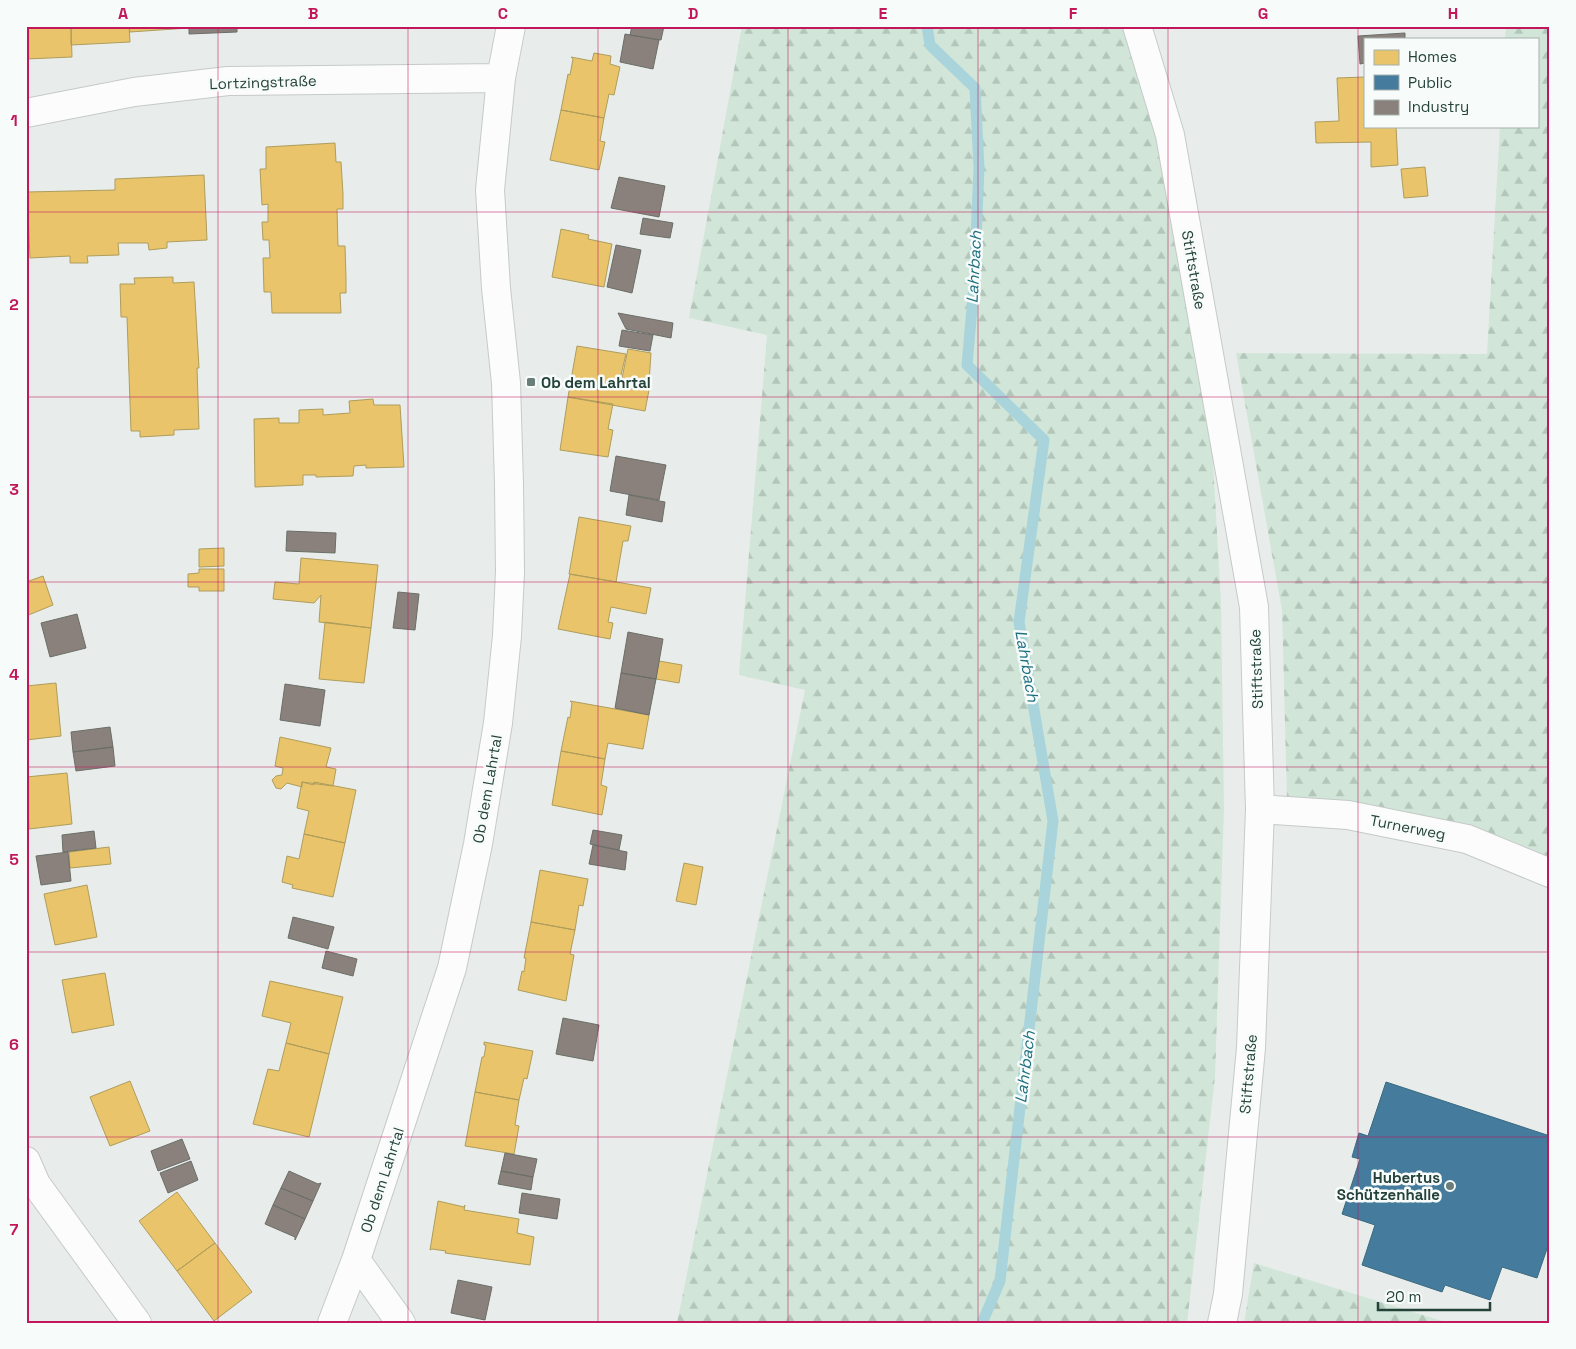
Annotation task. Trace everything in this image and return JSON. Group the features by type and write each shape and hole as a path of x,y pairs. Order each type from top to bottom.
{"street":[{"name":"Ob dem Lahrtal","path":"332,1323 356,1260 452,968 478,844 498,723 507,636 510,572 506,383 496,288 490,190 502,78 511,26"},
{"name":"Stiftstraße","path":"1137,26 1170,134 1254,607 1260,809 1251,1048 1228,1294 1222,1323"},
{"name":"Lortzingstraße","path":"26,113 134,92 228,81 502,78"},
{"name":"Turnerweg","path":"1260,809 1348,815 1467,839 1550,873"},
{"path":"26,1161 36,1184 137,1323"},
{"path":"356,1260 401,1323"}],"green space":[{"path":"742,26 1137,26 1206,338 1221,603 1224,808 1215,1077 1187,1323 677,1323 805,690 739,675 767,335 689,318"},
{"path":"1506,26 1550,26 1550,881 1467,839 1287,799 1282,610 1236,353 1487,354 1500,128 1538,128 1538,38 1505,38"},
{"path":"1254,1263 1449,1323 1244,1323"}],"building: Homes":[{"path":"26,26 71,26 72,57 26,59"},
{"path":"71,26 129,26 130,42 71,45"},
{"path":"129,26 189,26 189,28 130,32"},
{"path":"594,53 611,56 610,64 620,67 614,95 609,94 604,118 561,110 568,74 570,75 573,59 571,57 592,61"},
{"path":"1364,77 1364,128 1396,128 1398,165 1371,167 1371,142 1316,143 1315,122 1339,121 1337,78"},
{"path":"561,110 604,118 600,141 605,142 599,170 550,160"},
{"path":"335,143 336,162 341,162 343,194 343,209 337,209 338,246 345,246 346,293 340,293 341,313 272,313 271,292 264,292 263,258 270,258 269,240 263,240 262,222 268,222 268,204 262,205 260,169 266,169 266,147"},
{"path":"1425,167 1428,196 1404,198 1401,169"},
{"path":"204,175 207,240 167,242 167,248 149,250 148,243 118,243 119,255 87,256 88,263 70,263 70,256 30,258 27,192 115,190 115,179"},
{"path":"561,229 589,235 588,239 612,244 604,287 552,277"},
{"path":"173,277 173,283 194,282 199,368 197,368 199,429 174,430 174,435 140,437 140,431 131,431 127,317 121,317 120,284 135,284 134,278"},
{"path":"577,346 626,354 620,379 650,385 645,411 568,397"},
{"path":"628,349 651,353 649,383 622,378"},
{"path":"568,397 613,404 608,429 613,430 608,457 560,450"},
{"path":"373,399 374,405 400,405 404,467 366,468 366,465 354,466 353,476 316,477 316,475 303,475 303,485 255,487 254,419 279,418 279,423 299,423 299,410 323,409 323,415 350,413 349,401"},
{"path":"579,517 631,526 628,541 623,541 616,582 569,574"},
{"path":"224,548 224,566 199,567 199,549"},
{"path":"301,558 378,565 371,628 319,622 321,595 314,603 273,599 275,582 299,584"},
{"path":"199,569 224,569 224,591 199,591 199,587 188,587 188,574 199,573"},
{"path":"570,574 651,588 646,614 611,607 608,622 613,623 610,639 558,629"},
{"path":"43,576 53,605 26,616 26,582"},
{"path":"325,622 371,628 364,683 319,679"},
{"path":"659,661 682,665 679,683 656,679"},
{"path":"56,683 61,736 26,740 26,686"},
{"path":"570,701 649,715 643,749 608,743 605,759 561,751 568,717 570,718 572,703"},
{"path":"280,737 331,748 326,767 336,769 333,786 302,782 302,787 287,783 281,789 276,788 272,780 276,776 282,775 283,768 275,766"},
{"path":"561,751 605,759 601,785 607,787 602,815 552,805"},
{"path":"67,773 72,824 29,829 26,777"},
{"path":"302,782 314,785 314,782 356,790 345,843 304,834 309,811 297,808"},
{"path":"304,834 345,843 333,897 292,888 293,885 282,882 287,856 299,859"},
{"path":"109,847 111,864 70,868 69,852"},
{"path":"684,863 703,867 696,905 676,901"},
{"path":"540,870 588,879 583,906 579,905 575,930 531,922"},
{"path":"87,885 97,937 55,945 44,894"},
{"path":"531,922 575,930 570,954 574,955 566,1001 518,990 522,971 524,972 526,958 524,958"},
{"path":"105,973 114,1025 72,1033 62,980"},
{"path":"270,981 343,997 329,1054 286,1043 291,1023 262,1016"},
{"path":"484,1042 533,1051 527,1079 524,1078 519,1100 475,1092 482,1057 484,1057 486,1045 484,1045"},
{"path":"286,1043 329,1054 309,1137 253,1124 268,1069 279,1071"},
{"path":"130,1081 150,1131 110,1146 90,1097"},
{"path":"475,1092 519,1100 515,1125 519,1126 514,1154 465,1146"},
{"path":"177,1192 215,1243 177,1271 139,1221"},
{"path":"438,1201 464,1207 465,1205 464,1210 519,1219 517,1233 534,1237 530,1265 430,1250"},
{"path":"215,1243 252,1292 214,1321 177,1271"}],"building: Public":[{"name":"Hubertus Schützenhalle","path":"1386,1082 1550,1136 1550,1240 1537,1278 1502,1267 1490,1300 1445,1285 1442,1292 1362,1265 1375,1225 1342,1214 1360,1159 1352,1157 1359,1133 1368,1136"}],"building: Industry":[{"path":"189,26 237,26 237,32 189,34"},
{"path":"632,26 664,26 661,40 630,35"},
{"path":"1405,33 1405,38 1364,38 1364,63 1360,64 1358,36"},
{"path":"625,34 659,40 653,69 620,62"},
{"path":"619,177 665,186 659,217 611,208"},
{"path":"643,218 673,223 670,238 640,234"},
{"path":"616,245 641,250 632,293 607,287"},
{"path":"618,313 673,323 671,338 626,329"},
{"path":"622,330 653,335 650,351 619,346"},
{"path":"616,456 666,465 659,500 610,491"},
{"path":"629,495 665,502 662,522 626,515"},
{"path":"287,531 336,533 335,553 286,551"},
{"path":"398,592 419,594 415,630 393,628"},
{"path":"77,614 86,648 50,657 41,623"},
{"path":"628,632 663,639 656,679 621,673"},
{"path":"621,673 656,679 649,715 615,708"},
{"path":"285,684 325,690 320,726 280,720"},
{"path":"110,727 113,747 73,752 71,732"},
{"path":"113,747 115,766 76,771 73,752"},
{"path":"593,830 622,835 619,850 590,844"},
{"path":"94,831 96,848 63,852 62,835"},
{"path":"593,845 627,852 625,870 589,864"},
{"path":"68,852 71,881 41,885 36,856"},
{"path":"293,917 334,927 328,949 288,938"},
{"path":"326,951 357,959 353,976 322,968"},
{"path":"563,1018 599,1025 593,1061 556,1054"},
{"path":"182,1139 190,1159 158,1171 151,1151"},
{"path":"505,1153 537,1159 533,1177 501,1171"},
{"path":"191,1161 198,1180 168,1193 160,1173"},
{"path":"289,1171 318,1184 321,1183 313,1201 281,1188"},
{"path":"501,1171 533,1177 531,1190 498,1184"},
{"path":"281,1188 313,1201 305,1219 273,1205"},
{"path":"522,1193 560,1199 557,1219 519,1213"},
{"path":"273,1205 305,1219 295,1240 295,1237 265,1224"},
{"path":"458,1280 492,1287 485,1320 451,1313"}],"waterway":[{"name":"Lahrbach","path":"927,26 930,45 975,88 979,168 974,285 967,365 1044,440 1019,622 1053,821 1000,1281 982,1323"}],"place":[{"name":"Ob dem Lahrtal","path":"531,382"},
{"name":"Hubertus Schützenhalle","path":"1450,1186"}]}
